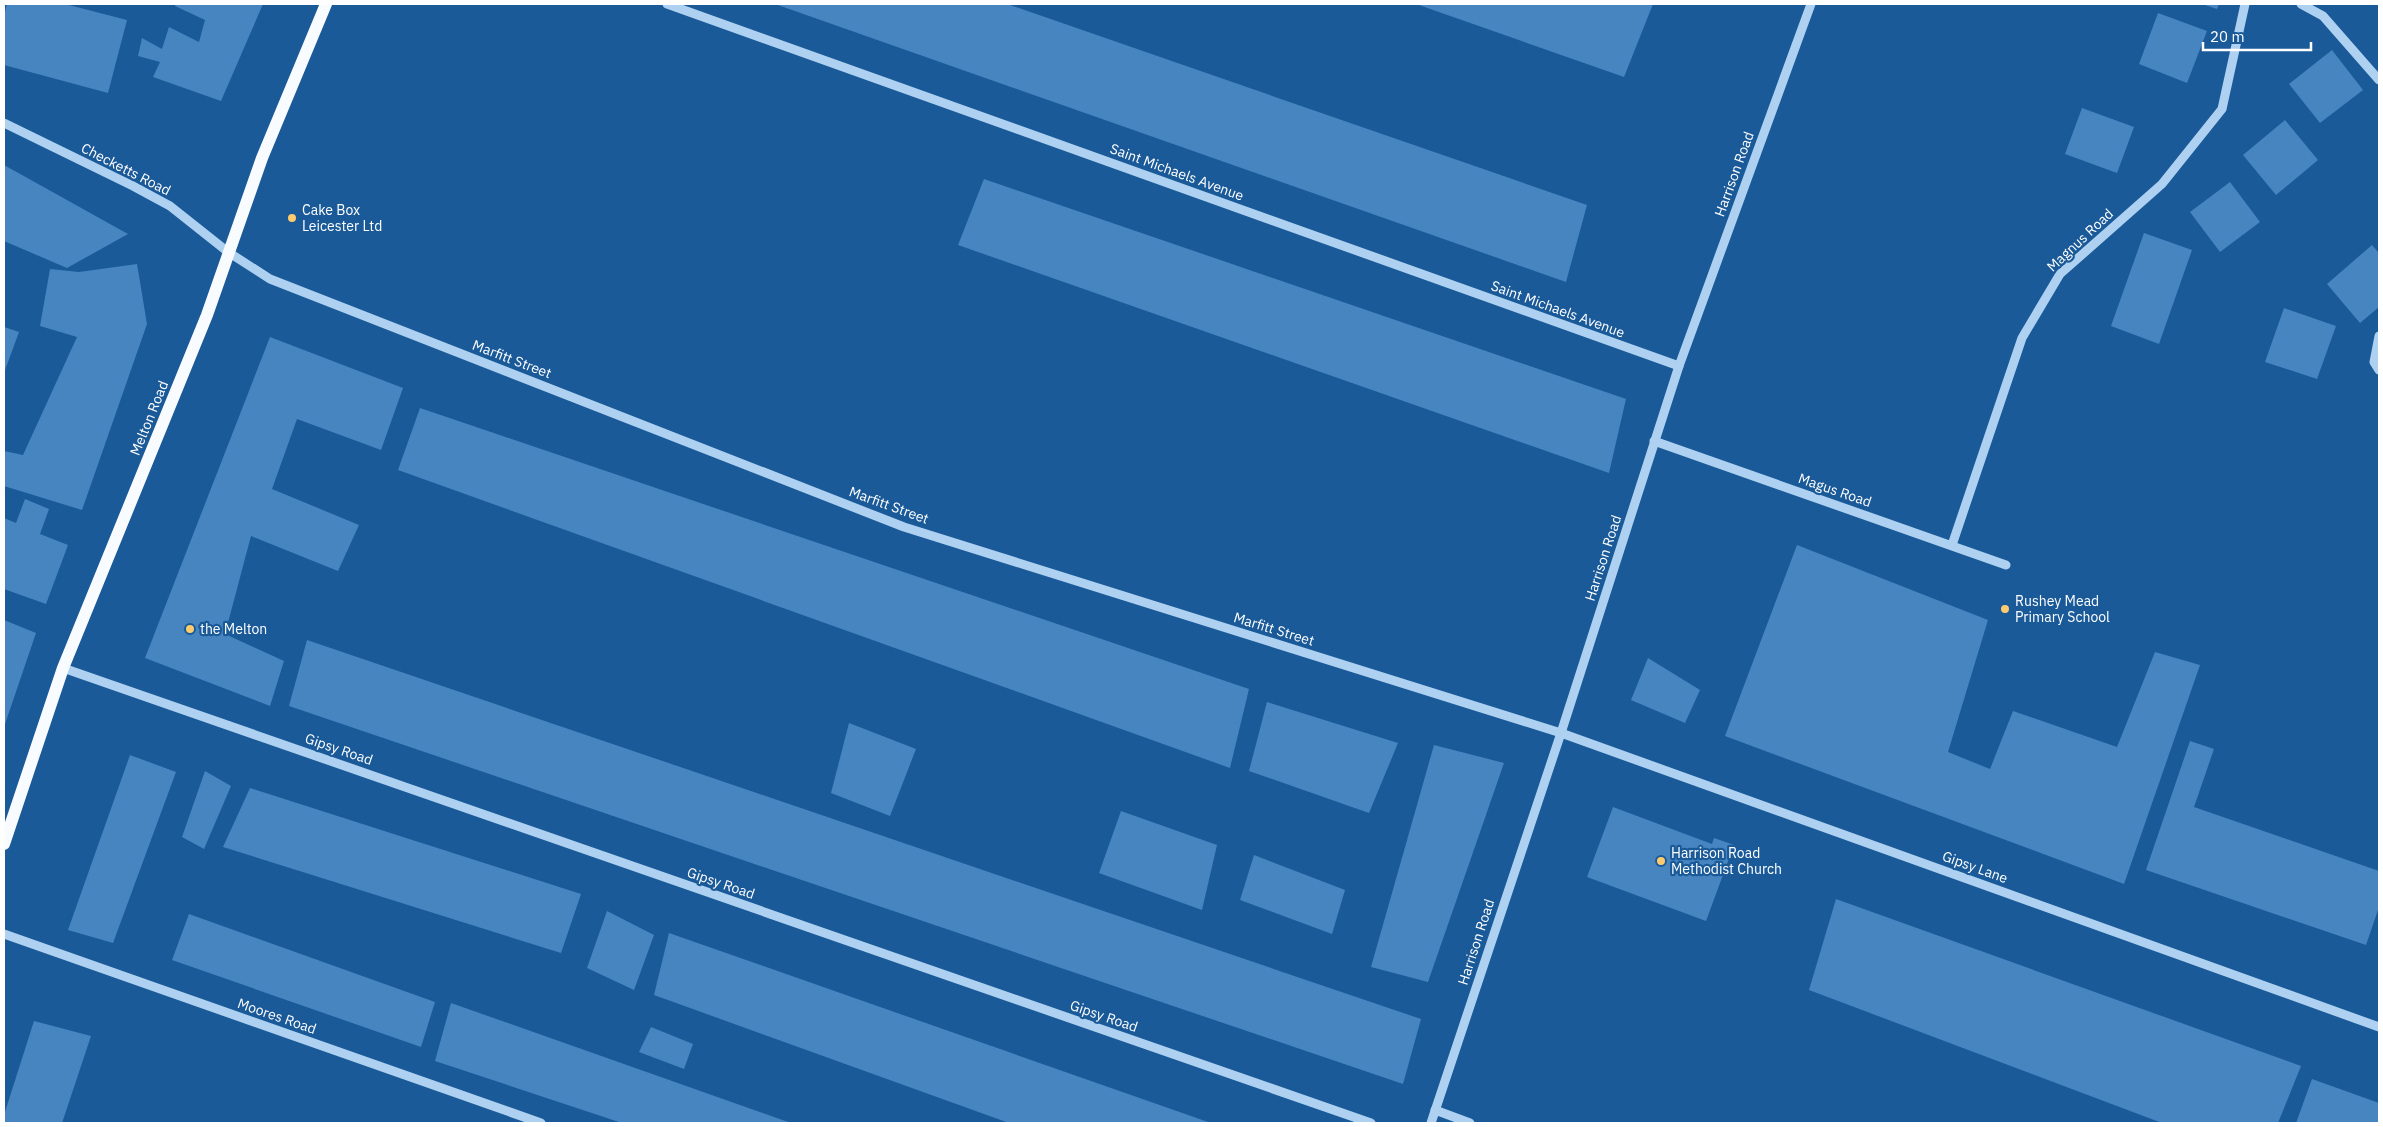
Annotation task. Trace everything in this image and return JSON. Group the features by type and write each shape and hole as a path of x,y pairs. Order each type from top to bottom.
{"main road":[{"name":"Melton Road","path":"4,844 63,668 207,315 262,158 326,4"}],"street":[{"name":"Saint Michaels Avenue","path":"666,4 1678,366"},
{"name":"Harrison Road","path":"1431,1123 1561,733 1678,366 1810,4"},
{"name":"Magnus Road","path":"1952,545 2022,338 2060,274 2162,184 2222,109 2245,4"},
{"path":"2301,4 2323,16 2379,80"},
{"name":"Checketts Road","path":"4,123 170,206 228,252"},
{"name":"Marfitt Street","path":"228,252 270,279 904,527 1561,733"},
{"path":"2379,336 2374,362 2379,370"},
{"name":"Magus Road","path":"1654,441 2006,565"},
{"name":"Gipsy Road","path":"63,668 1371,1123"},
{"name":"Gipsy Lane","path":"1561,733 2379,1027"},
{"name":"Moores Road","path":"4,934 541,1123"},
{"path":"1435,1110 1470,1123"}],"building":[{"path":"7,4 65,4 127,20 108,93 4,65 4,16"},
{"path":"176,4 263,4 221,101 153,77 160,62 138,56 142,38 162,49 169,27 199,42 205,20 175,6"},
{"path":"775,4 1007,4 1587,205 1566,282"},
{"path":"1416,4 1653,4 1624,77"},
{"path":"2202,4 2219,4 2217,9"},
{"path":"2158,13 2207,31 2187,83 2139,64"},
{"path":"2332,50 2363,90 2320,123 2289,84"},
{"path":"2082,108 2134,127 2117,173 2065,154"},
{"path":"2285,120 2318,160 2276,195 2243,155"},
{"path":"4,165 128,234 67,268 4,241"},
{"path":"984,179 1626,399 1609,473 958,245"},
{"path":"2230,182 2260,222 2220,252 2190,212"},
{"path":"2144,233 2192,250 2159,344 2111,326"},
{"path":"2372,245 2379,253 2379,307 2360,323 2327,284"},
{"path":"137,264 147,324 82,510 4,486 4,451 23,455 77,337 40,326 50,269 79,272"},
{"path":"2284,308 2336,326 2317,379 2265,362"},
{"path":"4,327 19,332 4,373"},
{"path":"270,337 403,388 381,450 297,419 272,489 359,525 338,571 251,536 225,634 284,661 270,706 145,658"},
{"path":"420,408 1249,689 1230,768 398,470"},
{"path":"25,499 49,509 40,534 68,545 46,604 4,589 4,518 16,523"},
{"path":"1797,545 1988,620 1948,752 1990,769 2013,711 2117,747 2155,652 2200,665 2124,884 1725,736"},
{"path":"4,620 36,633 4,727"},
{"path":"307,640 1421,1019 1403,1084 289,706"},
{"path":"1648,658 1700,690 1685,723 1631,700"},
{"path":"1267,702 1398,743 1369,813 1249,771"},
{"path":"849,723 916,749 890,816 831,793"},
{"path":"2190,741 2214,749 2194,807 2379,871 2379,907 2366,945 2146,870"},
{"path":"1434,745 1504,763 1428,982 1371,967"},
{"path":"130,755 176,772 113,943 68,930"},
{"path":"205,771 231,786 204,849 182,837"},
{"path":"250,788 581,894 561,953 223,847"},
{"name":"Harrison Road Methodist Church","path":"1613,807 1712,844 1714,838 1734,845 1706,921 1587,877"},
{"path":"1121,811 1217,845 1202,910 1099,873"},
{"path":"1254,855 1345,890 1332,934 1240,900"},
{"path":"1836,899 2301,1066 2278,1123 2162,1123 1809,990"},
{"path":"607,911 654,935 634,990 587,968"},
{"path":"189,914 435,1002 421,1047 172,960"},
{"path":"669,933 1211,1123 1009,1123 654,995"},
{"path":"451,1003 791,1123 622,1123 435,1061"},
{"path":"34,1021 91,1036 62,1123 4,1123 4,1115"},
{"path":"651,1027 693,1044 684,1069 639,1052"},
{"path":"2312,1079 2379,1103 2379,1123 2296,1123"}],"place":[{"name":"Cake Box Leicester Ltd","path":"292,218"},
{"name":"Rushey Mead Primary School","path":"2005,609"},
{"name":"the Melton","path":"190,629"},
{"name":"Harrison Road Methodist Church","path":"1661,861"}]}
